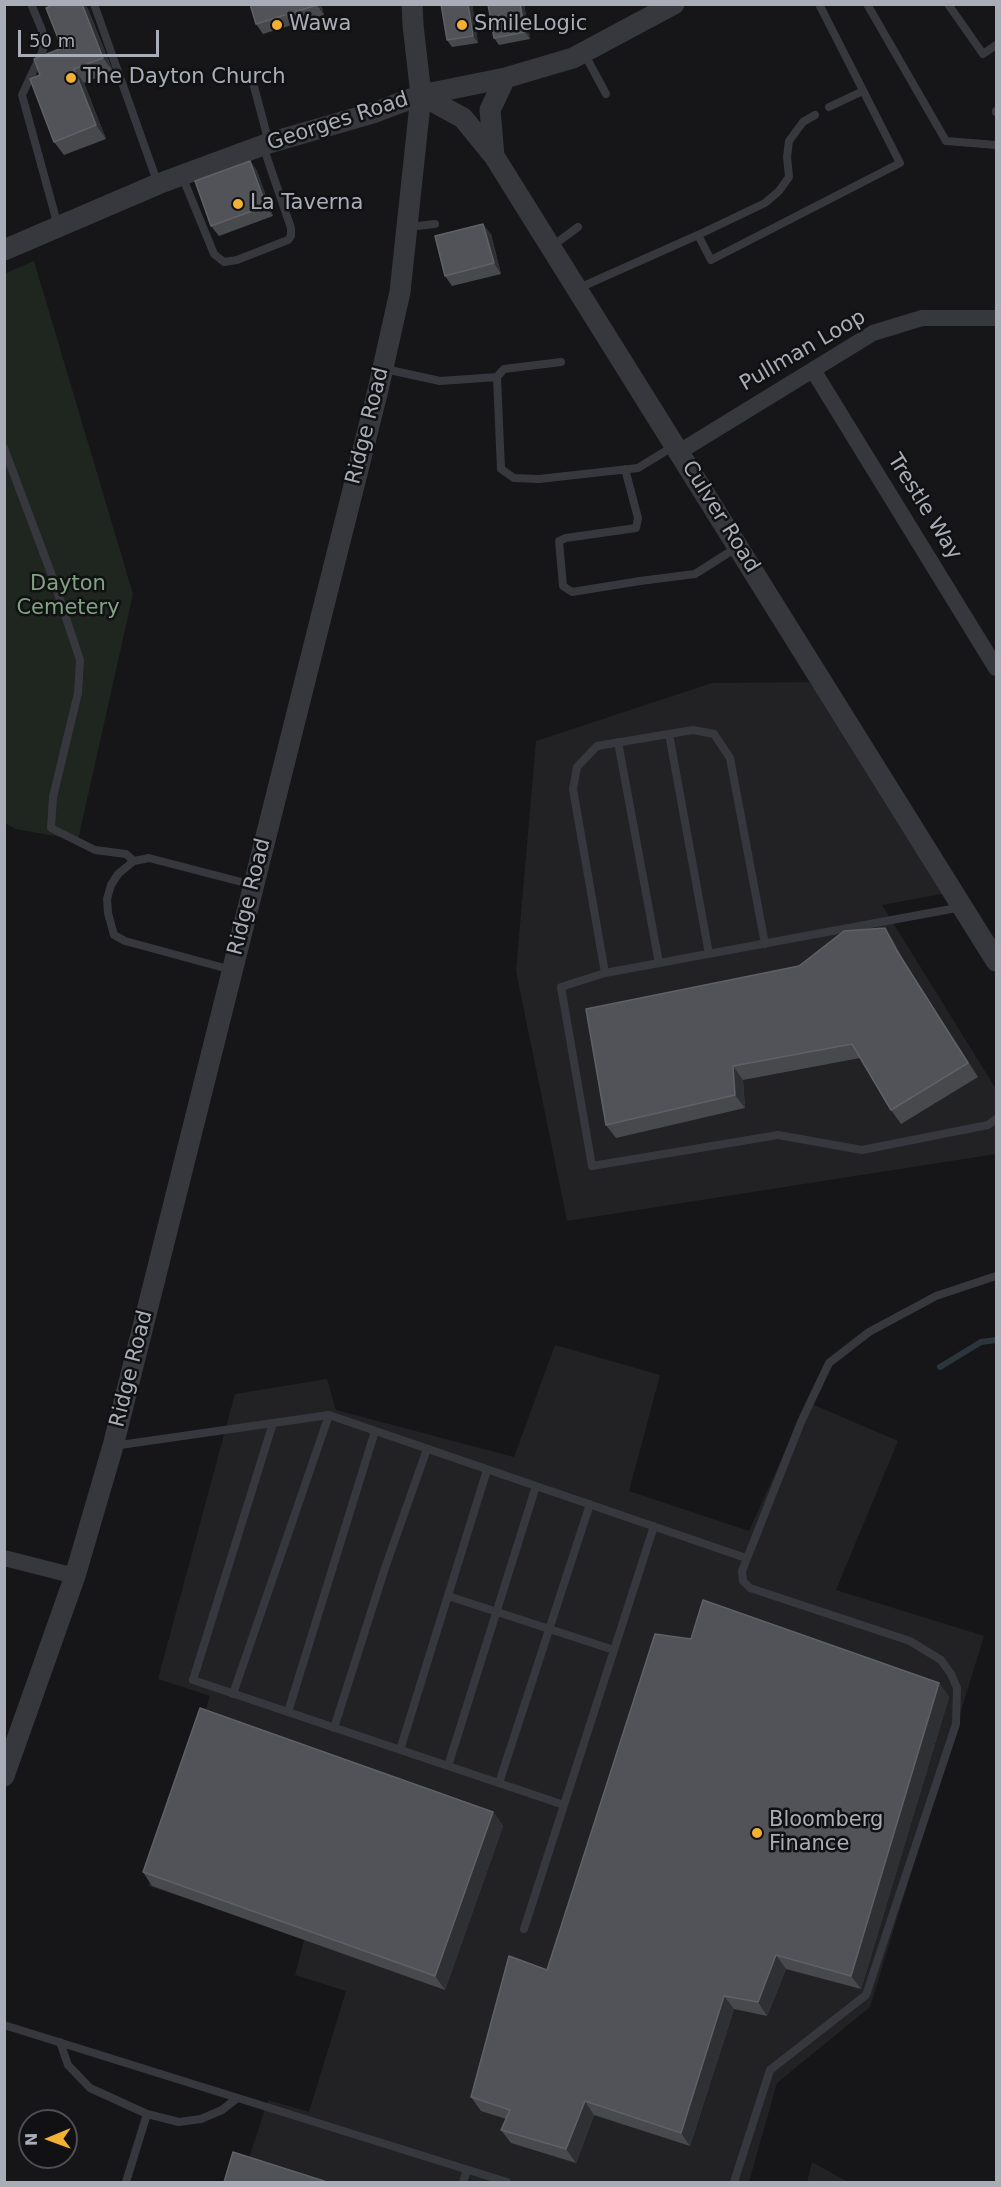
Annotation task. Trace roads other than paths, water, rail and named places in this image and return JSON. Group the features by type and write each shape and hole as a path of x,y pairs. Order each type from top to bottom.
{"street":[{"name":"Ridge Road","path":"4,1776 75,1576 113,1446 400,292 422,95 412,4"},
{"name":"Georges Road","path":"4,250 158,184 266,145 373,113 422,95 505,78 573,58 674,4"},
{"path":"494,156 490,110 505,78"},
{"name":"Culver Road","path":"422,95 464,118 494,156 996,961"},
{"name":"Pullman Loop","path":"677,448 873,333 922,318 996,318"},
{"name":"Trestle Way","path":"813,370 996,668"},
{"path":"4,1558 75,1576"}],"lane":[{"path":"31,4 42,30 43,50 22,95 58,227"},
{"path":"94,4 158,184"},
{"path":"698,235 711,260 900,163 819,4"},
{"path":"867,4 946,141 996,145"},
{"path":"948,4 982,54 996,45"},
{"path":"583,52 606,94"},
{"path":"182,176 214,254 224,262 237,260 288,240 291,236 291,228 266,145 251,75"},
{"path":"829,108 863,91"},
{"path":"577,289 765,203 779,191 789,177 787,157 789,141 803,122 815,115"},
{"path":"407,227 435,224"},
{"path":"551,247 578,227"},
{"path":"561,362 504,369 497,377 501,469 514,478 539,479 625,470 638,468 677,448"},
{"path":"382,368 440,381 497,377"},
{"path":"4,448 51,573 80,660 78,693 53,797 51,828 95,850 126,854 134,861"},
{"path":"625,470 638,518 636,528 559,541 563,586 572,592 695,574 738,547"},
{"path":"605,973 573,789 577,766 597,746 618,742 693,730 714,734 730,758 765,944"},
{"path":"669,734 709,954"},
{"path":"618,742 659,963"},
{"path":"232,970 125,941 114,935 107,899 118,873 134,861 149,858 253,885"},
{"path":"963,907 605,973 561,987 592,1166 778,1135 862,1150 988,1125 996,1119"},
{"path":"734,2182 770,2070 866,1995 956,1724 957,1688 941,1660 910,1641 750,1588 743,1581 742,1572 746,1558 801,1422 829,1363 869,1332 936,1296 996,1276"},
{"path":"113,1446 329,1415 746,1558"},
{"path":"233,1694 329,1415"},
{"path":"273,1423 192,1680 564,1805"},
{"path":"288,1712 375,1431"},
{"path":"334,1728 385,1568 427,1449"},
{"path":"400,1750 487,1470"},
{"path":"448,1766 536,1486"},
{"path":"499,1783 590,1504"},
{"path":"524,1929 654,1526"},
{"path":"448,1596 614,1650"},
{"path":"4,2025 507,2182"},
{"path":"60,2042 68,2065 90,2088 147,2114 179,2122 201,2119 222,2110 236,2099"},
{"path":"126,2182 147,2114"},
{"path":"463,2182 467,2170"}],"waterway":[{"path":"940,1367 981,1342 996,1340"}],"place":[{"name":"Wawa","path":"277,25"},
{"name":"SmileLogic","path":"462,25"},
{"name":"The Dayton Church","path":"71,78"},
{"name":"La Taverna","path":"238,204"},
{"name":"Bloomberg Finance","path":"757,1833"}],"park label":[{"name":"Dayton Cemetery","path":"68,597"}]}
